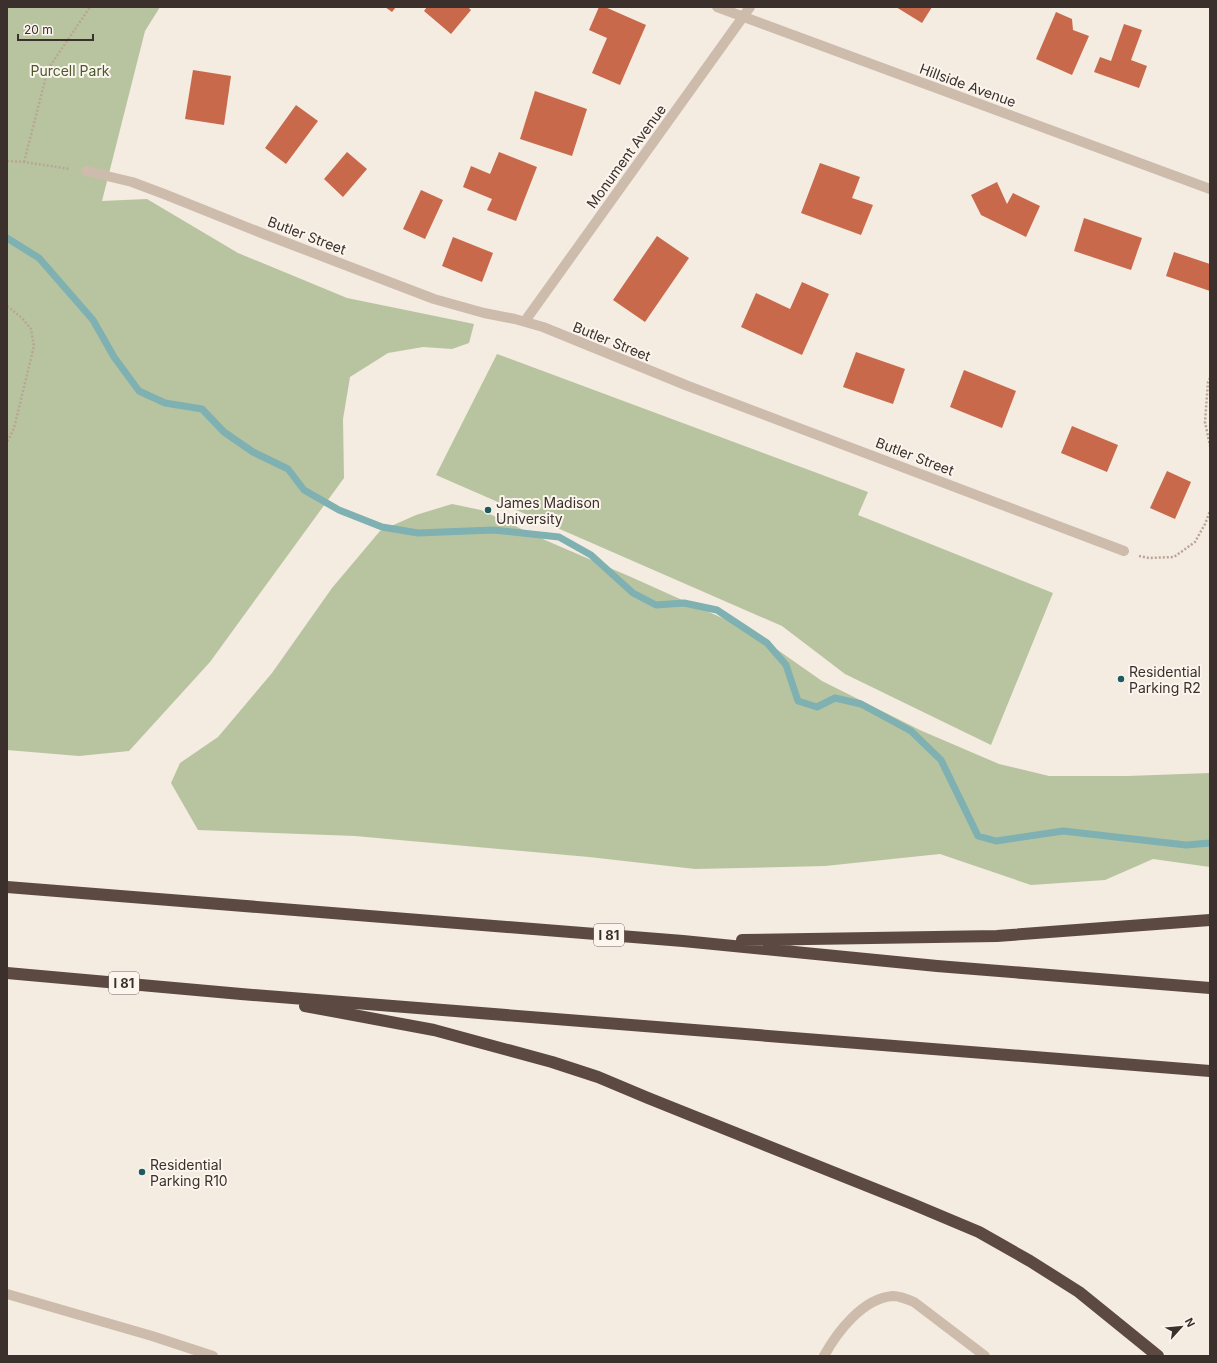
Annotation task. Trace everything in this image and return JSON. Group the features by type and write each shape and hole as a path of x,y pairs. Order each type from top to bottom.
{"highway":[{"name":"I 81","path":"7,887 683,941 937,966 1210,988"},
{"path":"683,941 996,936 1210,920"},
{"name":"I 81","path":"7,973 241,994 1210,1071"},
{"path":"241,994 434,1030 516,1051 598,1077 979,1232 1030,1261 1079,1292 1158,1356"}],"street":[{"name":"Hillside Avenue","path":"716,7 1210,189"},
{"name":"Monument Avenue","path":"525,322 750,7"},
{"name":"Butler Street","path":"86,171 132,182 434,299 543,327 688,386 1124,551"},
{"path":"7,1294 152,1336 213,1356"},
{"path":"824,1356 834,1340 858,1312 877,1300 894,1296 914,1302 985,1356"}],"path":[{"path":"24,162 48,68 90,7"},
{"path":"7,161 86,171"},
{"path":"7,306 22,318 30,329 34,346 14,428 7,443"},
{"path":"1210,378 1208,382 1205,422 1210,446"},
{"path":"1124,551 1149,558 1174,556 1195,542 1206,524 1210,511"}],"green space":[{"name":"Purcell Park","path":"7,7 160,7 145,31 102,201 147,199 238,253 347,298 474,324 469,343 452,349 423,347 388,353 350,377 343,419 344,478 210,662 129,751 79,756 7,750"},
{"path":"497,354 868,492 858,515 1053,593 991,745 845,674 782,626 436,475"},
{"path":"452,504 481,510 545,540 749,630 822,681 922,731 999,764 1049,776 1128,776 1210,773 1210,867 1153,859 1105,880 1031,885 940,854 825,866 695,869 589,857 355,836 198,830 171,783 180,763 218,737 272,673 332,588 380,531 416,515"}],"building":[{"path":"385,7 396,7 392,12"},
{"path":"427,7 468,7 471,10 451,34 424,11"},
{"path":"599,7 605,7 646,25 620,85 592,73 607,38 589,30"},
{"path":"896,7 932,7 922,23"},
{"path":"1056,12 1072,19 1073,30 1089,36 1072,75 1036,59"},
{"path":"1124,24 1142,30 1131,60 1147,66 1139,88 1094,72 1100,57 1111,61"},
{"path":"193,70 231,76 224,125 185,119"},
{"path":"535,91 587,109 572,156 520,139"},
{"path":"296,105 318,121 286,164 265,148"},
{"path":"347,152 367,169 343,197 324,179"},
{"path":"499,152 537,167 516,221 487,210 492,199 463,187 471,166 490,174"},
{"path":"820,163 860,177 852,198 873,205 861,235 801,213"},
{"path":"997,182 1007,204 1013,193 1040,206 1026,237 981,215 971,195"},
{"path":"421,190 443,200 425,239 403,229"},
{"path":"1084,218 1142,238 1131,270 1074,251"},
{"path":"657,236 689,258 645,322 613,300"},
{"path":"453,237 493,253 482,282 442,266"},
{"path":"1174,252 1210,264 1210,291 1166,276"},
{"path":"802,282 829,294 802,355 741,327 756,293 790,309"},
{"path":"856,352 905,369 893,404 843,387"},
{"path":"964,370 1016,391 1002,428 950,407"},
{"path":"1072,426 1118,445 1107,472 1061,453"},
{"path":"1167,471 1191,482 1175,519 1150,508"}],"waterway":[{"path":"7,238 39,258 93,320 114,357 139,391 165,403 202,409 224,432 253,452 288,469 304,490 339,510 382,527 418,533 493,530 559,537 591,555 633,593 656,605 684,603 717,610 767,643 786,665 798,701 817,707 835,698 861,704 911,731 941,760 978,836 996,841 1063,831 1186,845 1210,843"}],"place":[{"name":"James Madison University","path":"488,510"},
{"name":"Residential Parking R2","path":"1121,679"},
{"name":"Residential Parking R10","path":"142,1172"}]}
